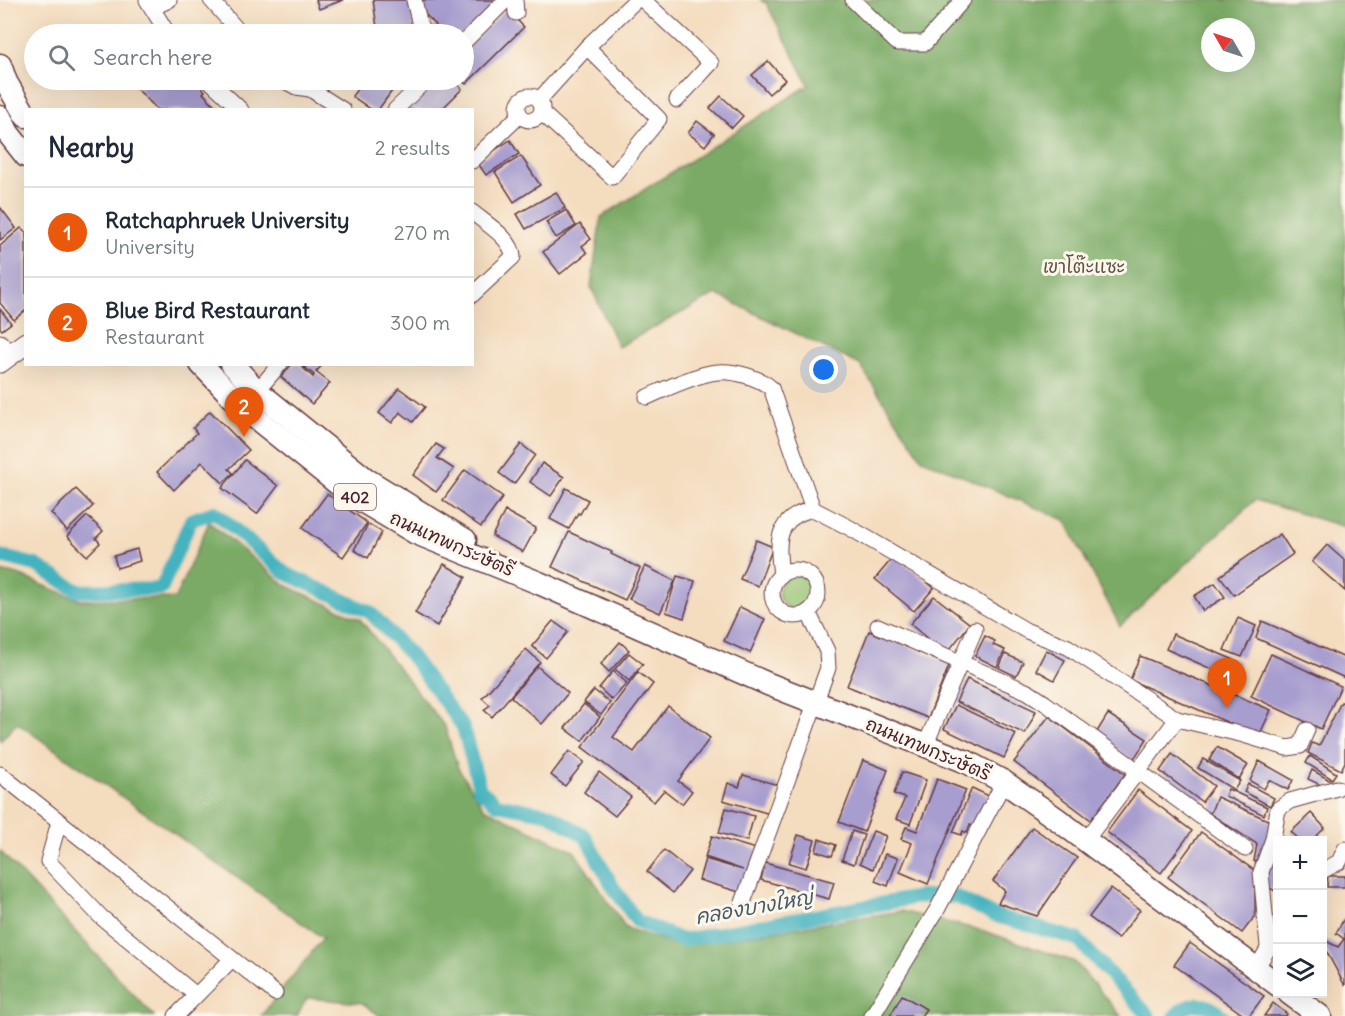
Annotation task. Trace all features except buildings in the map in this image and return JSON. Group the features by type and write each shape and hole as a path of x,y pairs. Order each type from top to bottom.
{"main road":[{"path":"0,64 6,82 24,113"},
{"path":"0,117 8,133 24,153"},
{"name":"ถนนเทพกระษัตรี","path":"203,366 242,407 352,495 421,525 539,583 768,684 967,762 1004,782 1086,840 1273,981"},
{"name":"ถนนเทพกระษัตรี","path":"234,366 257,391 421,525"},
{"path":"1297,998 1320,1016"}],"street":[{"path":"162,24 149,4 169,0"},
{"path":"211,0 232,24"},
{"path":"414,0 420,24"},
{"path":"474,159 520,115 532,120 540,106 587,48 636,0"},
{"path":"643,0 711,63 678,100"},
{"path":"853,0 897,42 925,43 963,0"},
{"path":"474,34 512,4"},
{"path":"540,106 612,177 659,119 587,48"},
{"path":"220,90 239,108"},
{"path":"312,90 340,108"},
{"path":"397,108 416,90"},
{"path":"474,214 507,241 513,251 513,257 474,293"},
{"path":"257,391 278,366"},
{"path":"647,398 678,384 718,372 762,380 771,388 813,509"},
{"path":"781,574 778,549 780,536 787,520 813,509 850,528 1027,632 1068,647 1177,719 1287,748 1300,746 1307,730"},
{"path":"798,570 811,575 818,595 816,603 808,612 797,616 789,615 776,606 772,591 774,583 781,574 798,570"},
{"path":"741,908 828,668 827,651 808,612"},
{"path":"878,626 1028,692 1245,849"},
{"path":"925,746 975,629"},
{"path":"1086,840 1177,719"},
{"path":"0,774 275,993"},
{"path":"872,1016 942,901 1004,782"},
{"path":"1268,946 1261,872 1273,839 1278,809 1290,801 1337,788"},
{"path":"59,822 48,861 101,917 196,995"},
{"path":"1327,869 1338,862 1345,849"},
{"path":"1256,969 1273,939"},
{"path":"176,1016 232,959"}],"green space":[{"name":"เขาโต๊ะแซะ","path":"760,0 1345,0 1345,527 1255,500 1120,626 1065,520 922,459 860,365 716,294 618,347 591,287 601,217 809,85 766,3"},
{"path":"209,522 285,585 360,619 445,727 458,768 484,808 574,851 626,928 681,946 901,911 984,931 1075,962 1121,1016 380,1016 362,1003 307,998 297,1016 261,1016 323,938 17,723 0,741 0,571 18,575 80,600 175,598"},
{"path":"796,575 808,580 813,592 808,604 796,609 784,604 779,592 784,580"},
{"path":"0,851 154,1016 0,1016"}],"waterway":[{"name":"คลองบางใหญ่","path":"0,556 36,565 78,591 161,589 191,520 215,512 285,573 370,612 412,657 463,727 480,790 497,804 549,814 585,836 613,887 637,921 682,940 924,896 957,897 993,915 1077,939 1149,1016"},
{"name":"คลองบางใหญ่","path":"1175,1016 1192,1005 1204,1005 1222,1016"}],"place":[{"name":"Blue Bird Restaurant","path":"244,437"},
{"name":"Ratchaphruek University","path":"1227,708"}]}
